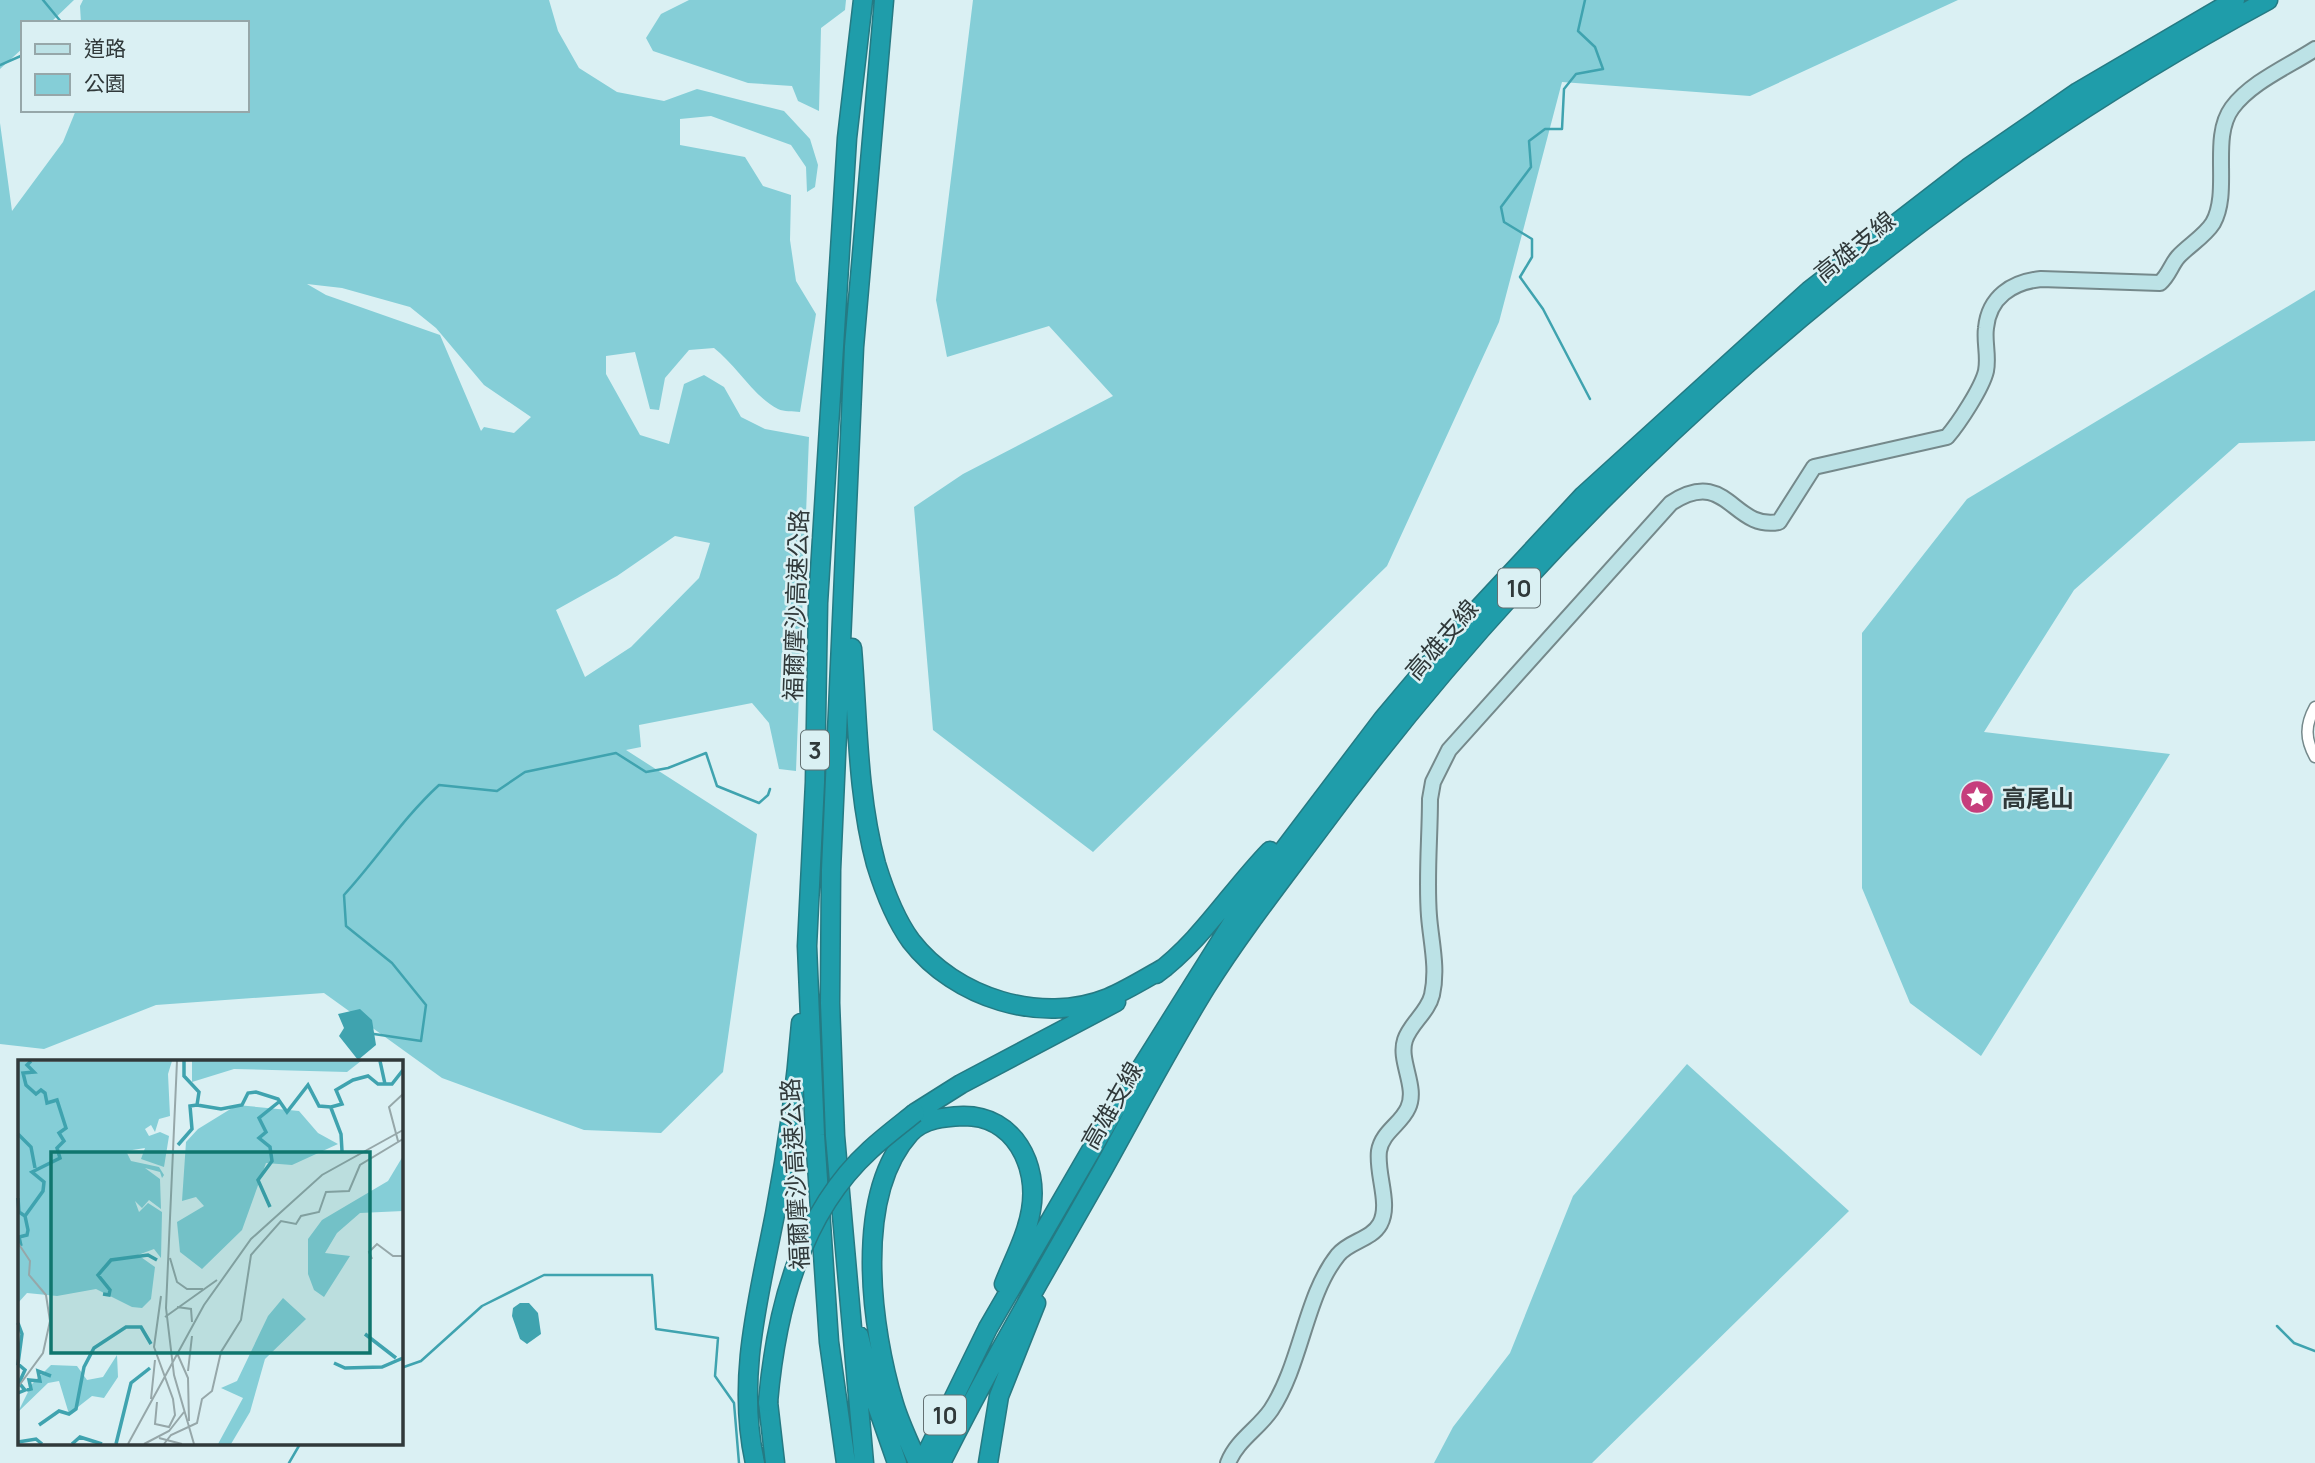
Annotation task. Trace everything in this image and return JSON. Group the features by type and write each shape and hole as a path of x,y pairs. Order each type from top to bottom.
{"highway":[{"name":"福爾摩沙高速公路","path":"846,1463 828,1328 815,1135 807,946 815,782 818,591 847,138 863,0"},
{"name":"福爾摩沙高速公路","path":"864,1463 847,1299 835,1136 830,1003 831,870 853,347 884,0"},
{"name":"高雄支線","path":"920,1463 988,1328 1111,1116 1249,896 1315,807 1453,636 1583,496 1800,298 1959,175 2056,107 2137,55 2235,0"},
{"name":"高雄支線","path":"941,1463 984,1377 1207,986 1335,807 1462,651 1618,484 1700,406 1790,328 1951,201 2075,115 2268,0"},
{"path":"844,604 850,629 854,709 868,826 884,888 912,942 967,987 1022,1006 1060,1007 1107,998 1164,968"},
{"path":"775,1463 768,1402 777,1323 793,1271 812,1229 838,1186 869,1151 915,1113 961,1084 1126,997 1164,968 1192,942 1240,882 1315,807"},
{"path":"755,1463 747,1418 748,1367 759,1284 795,1097 807,946"},
{"path":"920,1463 895,1406 884,1366 873,1285 873,1243 885,1175 897,1151 911,1131 942,1116 971,1116 995,1122 1017,1140 1031,1168 1031,1209 988,1328"},
{"path":"988,1463 999,1396 1041,1292 1070,1238 1071,1221"},
{"path":"847,1299 864,1351 874,1397 897,1463"}],"street":[{"path":"1228,1463 1244,1438 1269,1413 1288,1381 1312,1311 1338,1254 1374,1233 1381,1223 1384,1208 1378,1169 1379,1149 1385,1136 1408,1109 1410,1097 1405,1039 1422,1015 1433,989 1435,961 1429,914 1430,799 1433,782 1449,750 1671,503 1696,491 1709,492 1723,497 1757,522 1779,522 1814,467 1947,437 1985,376 1988,348 1985,329 1990,307 1998,296 2026,281 2041,279 2160,283 2170,274 2176,260 2213,223 2220,188 2225,123 2231,109 2244,95 2315,49"},
{"path":"2315,707 2306,728 2307,743 2315,757"}],"green space":[{"path":"0,0 74,0 52,21 21,21 21,50 0,69"},
{"path":"83,0 549,0 558,31 579,68 617,92 664,101 697,89 784,111 810,139 818,165 815,187 807,192 806,167 791,145 711,116 680,119 680,145 745,157 763,186 791,195 790,240 796,281 816,314 800,412 780,410 770,404 714,348 689,350 665,378 659,410 650,409 635,352 606,356 606,374 640,435 669,444 684,384 704,375 724,387 741,417 765,429 809,437 796,771 779,769 769,723 752,703 639,725 641,747 626,750 757,834 723,1072 661,1133 584,1130 442,1078 324,993 156,1005 44,1049 0,1044 0,123 12,211 63,142 75,112 248,112 248,21 81,21 80,6","holes":["307,284 342,288 410,307 436,328 484,385 531,417 514,433 484,427 481,431 440,335 326,295","675,536 710,543 699,578 631,647 585,677 556,610 617,576"]},
{"path":"689,0 846,0 845,10 821,28 819,111 798,101 792,86 748,83 653,51 646,38 661,14"},
{"path":"973,0 1958,0 1750,96 1562,82 1499,322 1387,566 1093,852 933,730 914,507 963,474 1113,396 1049,326 947,357 936,300"},
{"path":"2315,290 2315,441 2239,443 2074,590 1984,732 2170,754 1981,1056 1910,1003 1862,888 1862,633 1967,499"},
{"path":"1687,1064 1849,1211 1592,1463 1434,1463 1453,1427 1510,1353 1573,1196"}],"shaded area":[{"path":"360,1009 372,1020 376,1045 358,1060 339,1036 344,1028 338,1014"},
{"path":"520,1303 529,1303 538,1313 541,1334 527,1344 520,1339 512,1316 513,1308"}],"waterway":[{"path":"43,0 60,21"},
{"path":"1585,0 1578,31 1595,47 1603,69 1576,74 1564,89 1562,129 1545,129 1529,141 1531,167 1501,207 1504,222 1532,239 1532,257 1520,277 1543,309 1590,399"},
{"path":"0,65 21,56"},
{"path":"374,1034 421,1041 426,1005 392,963 346,926 344,895 439,785 497,791 525,772 616,753 646,772 668,768 706,753 717,786 759,803 768,795 770,789"},
{"path":"402,1368 421,1361 482,1306 544,1275 652,1275 656,1329 718,1338 715,1376 734,1403 739,1463"},
{"path":"2277,1326 2294,1343 2315,1351"},
{"path":"289,1463 299,1446"}],"place":[{"name":"高尾山","path":"1977,797"}]}
